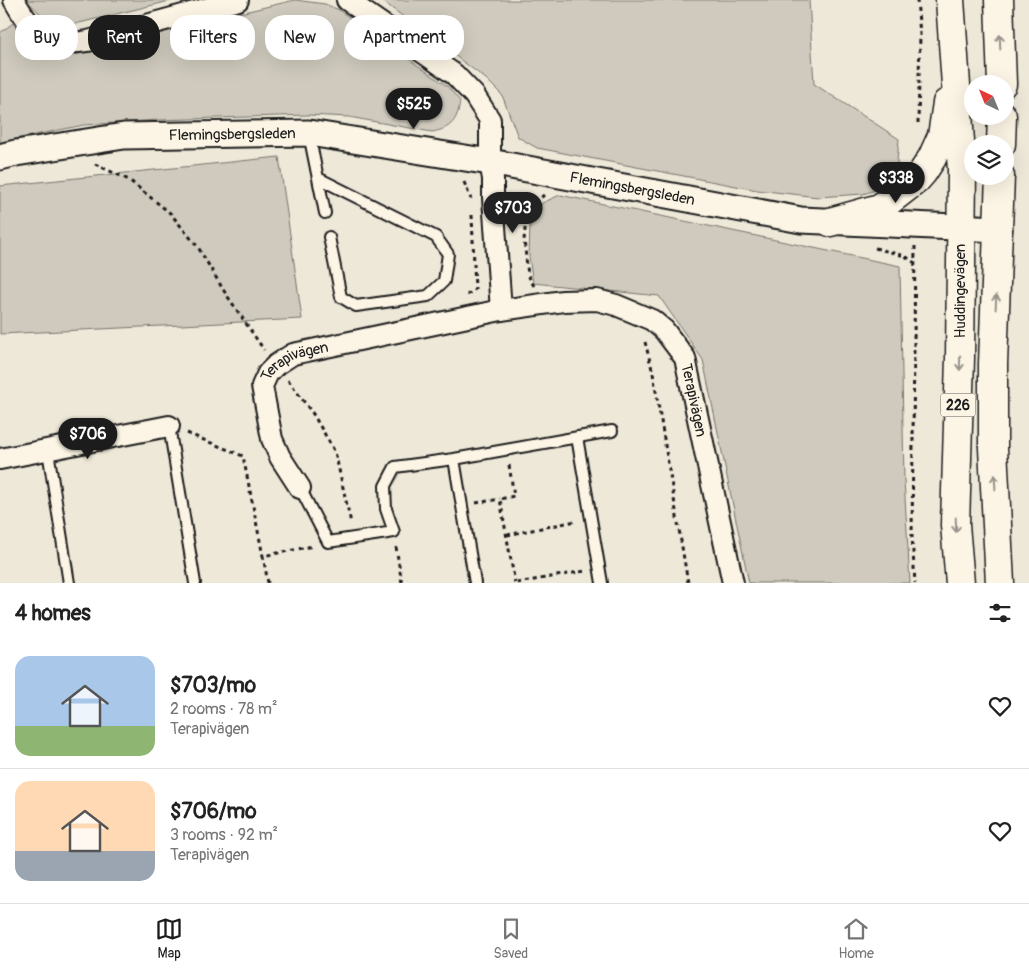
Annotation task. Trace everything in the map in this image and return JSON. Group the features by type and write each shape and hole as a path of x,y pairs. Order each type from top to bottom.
{"main road":[{"name":"Huddingevägen","path":"950,0 962,170 960,358 955,525 960,583"},
{"path":"999,0 1002,75"},
{"path":"830,222 880,208 902,192 923,172 942,136 953,55"},
{"name":"226","path":"1000,185 993,364 993,448 1000,583"}],"street":[{"path":"14,0 25,20 38,34 58,43 74,44 238,0"},
{"path":"347,0 454,74 474,96 490,120 490,162 493,178 501,310"},
{"name":"Flemingsbergsleden","path":"0,157 124,136 309,133 490,162 801,220 999,229"},
{"name":"Terapivägen","path":"300,488 280,457 272,439 262,386 268,373 276,364 293,354 501,310 563,301 597,300 616,305 652,320 664,330 685,358 733,583"},
{"path":"0,459 169,426"}],"lane":[{"path":"309,133 325,213"},
{"path":"318,178 436,237 448,254 444,281 428,296 356,306 341,297 329,237"},
{"path":"169,426 195,583"},
{"path":"300,488 328,542 394,532 386,509 385,486 395,467 454,459 612,431"},
{"path":"577,437 602,583"},
{"path":"48,450 69,583"},
{"path":"454,459 475,583"}],"path":[{"path":"917,0 920,34 917,130"},
{"path":"89,162 129,180 170,213 198,247 224,291 266,354 276,364 313,414 335,452 354,538"},
{"path":"551,192 533,204 526,220 524,240 528,275 534,287 561,288 563,301"},
{"path":"915,253 912,536 915,583"},
{"path":"652,320 643,334 653,373 688,583"},
{"path":"169,426 243,456 268,583"},
{"path":"462,506 514,496 506,450"},
{"path":"500,499 516,583 600,568"},
{"path":"507,535 591,518"},
{"path":"394,532 402,583"},
{"path":"263,556 328,542"}],"shaded area":[{"path":"26,0 174,0 112,15 88,15 88,21 78,23 78,15 42,15"},
{"path":"295,0 325,4 339,10 346,15 344,15 344,60 410,60 447,86 460,101 455,118 449,126 432,132 349,117 308,115 158,120 84,125 0,142 0,33 13,23 15,26 15,60 78,60 78,54 88,52 88,60 160,60 160,33 170,31 170,60 255,60 255,15 232,15"},
{"path":"381,0 809,0 814,84 899,139 897,162 902,175 888,186 863,194 818,197 757,190 537,148 518,137 502,95 486,79 461,60 464,60 464,15 401,15"},
{"path":"279,157 302,319 0,334 0,186"},
{"path":"560,195 900,266 904,480 910,583 749,583 703,360 659,296 533,283 529,257 530,224 542,203"}]}
